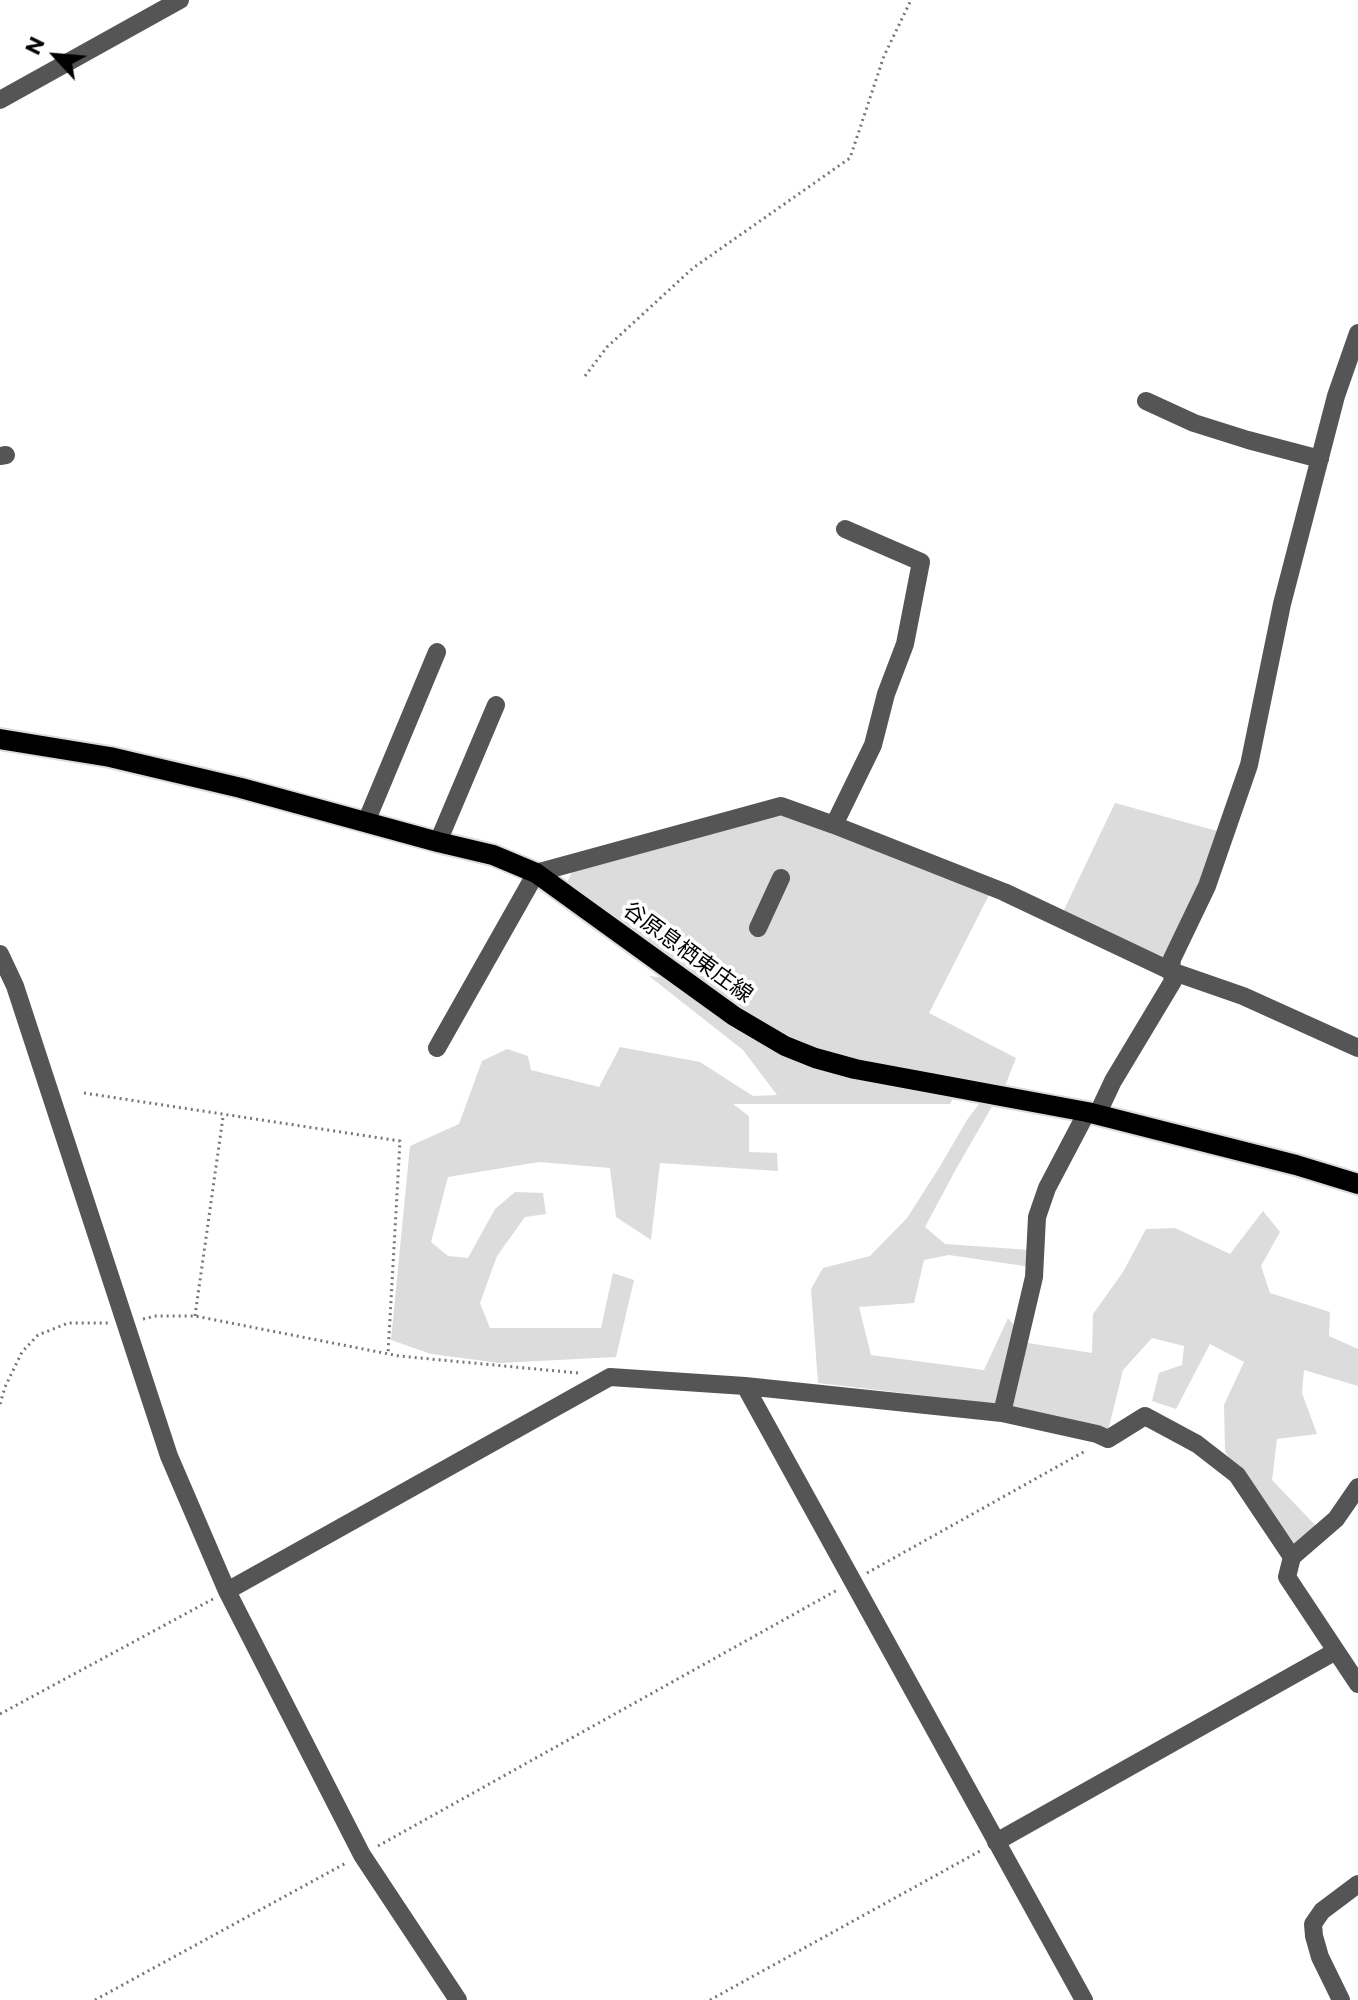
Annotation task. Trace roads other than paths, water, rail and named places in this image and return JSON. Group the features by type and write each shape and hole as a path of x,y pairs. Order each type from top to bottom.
{"main road":[{"name":"谷原息栖東庄線","path":"0,739 110,757 241,788 493,855 536,873 734,1016 785,1046 815,1058 855,1069 1092,1114 1296,1165 1358,1184"}],"street":[{"path":"0,100 180,0"},
{"path":"1002,1413 1034,1277 1037,1217 1047,1188 1173,981 1172,959 1207,886 1249,765 1282,604 1336,396 1357,337"},
{"path":"1146,401 1194,423 1320,459"},
{"path":"834,825 873,745 886,694 905,644 921,562 845,529"},
{"path":"366,822 437,652"},
{"path":"438,842 496,705"},
{"path":"437,1048 536,873 781,806 1004,892 1171,971 1243,996 1358,1048"},
{"path":"758,928 781,878"},
{"path":"0,954 15,986 169,1456 227,1591 362,1855 458,2000"},
{"path":"227,1591 610,1377 745,1386 1002,1413 1108,1439 1145,1416 1197,1444 1237,1475 1292,1557"},
{"path":"745,1386 1084,2000"},
{"path":"1358,1487 1336,1519 1292,1557 1287,1577 1358,1684"},
{"path":"996,1842 1336,1651"},
{"path":"1341,2000 1320,1957 1313,1924 1322,1911 1358,1884"}]}
